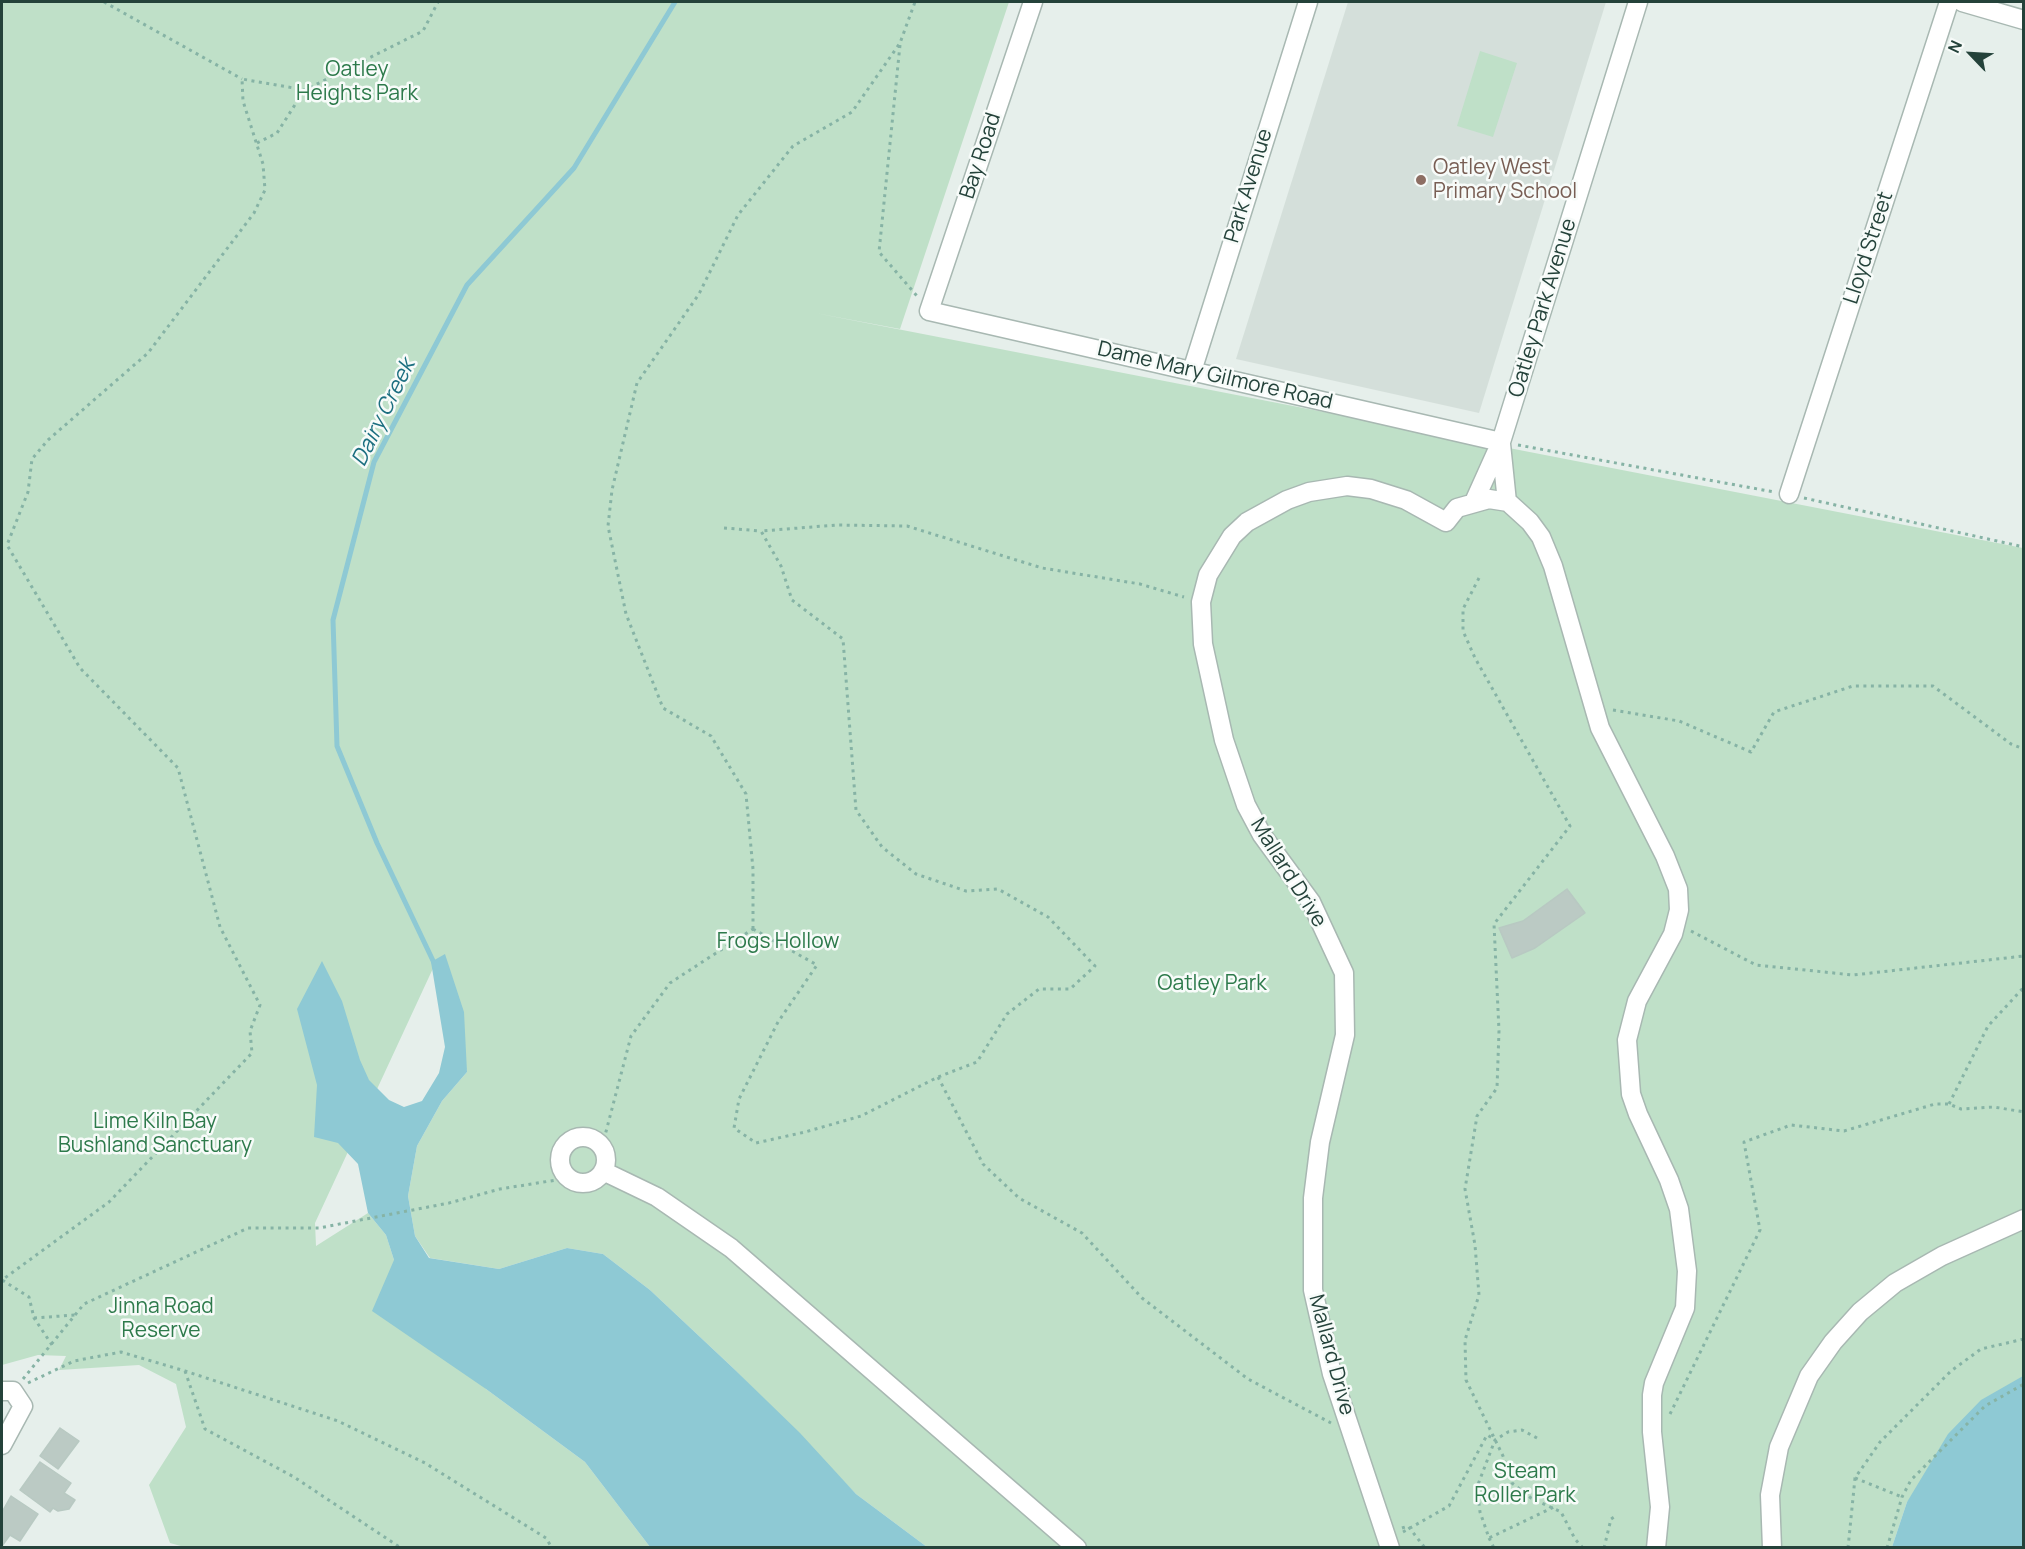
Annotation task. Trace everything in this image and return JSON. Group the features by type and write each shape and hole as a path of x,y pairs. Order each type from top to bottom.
{"street":[{"name":"Bay Road","path":"929,311 1033,2"},
{"name":"Park Avenue","path":"1192,371 1308,2"},
{"name":"Oatley Park Avenue","path":"1501,442 1638,2"},
{"name":"Lloyd Street","path":"1789,494 1949,2"},
{"path":"1962,2 2024,20"},
{"name":"Dame Mary Gilmore Road","path":"929,311 1501,442"},
{"path":"1474,502 1501,442"},
{"path":"1501,442 1507,502"},
{"name":"Mallard Drive","path":"1393,1536 1368,1479 1321,1336 1312,1267 1316,1166 1346,1035 1344,973 1311,902 1262,835 1236,780 1224,740 1203,644 1201,602 1208,575 1232,536 1267,509 1298,496 1328,488 1347,486 1371,489 1406,500 1446,522 1457,508 1474,502"},
{"path":"1474,502 1489,499 1507,502 1530,522 1541,537 1558,584 1592,707 1610,751 1673,874 1679,900 1676,923 1666,948 1637,1001 1628,1040 1631,1094 1669,1180 1679,1209 1687,1270 1685,1308 1654,1383 1652,1432 1660,1507 1656,1548"},
{"path":"591,1138 602,1147 606,1159 603,1171 588,1182 569,1178 564,1173 560,1159 561,1152 570,1140 591,1138"},
{"path":"603,1171 657,1197 730,1248 1077,1548"},
{"path":"1772,1548 1770,1495 1779,1447 1809,1376 1833,1342 1860,1312 1895,1283 1942,1256 2024,1219"},
{"path":"2,1445 24,1406 7,1391"}],"path":[{"path":"104,2 242,79 305,90"},
{"path":"257,143 277,133 305,90 423,31 438,2"},
{"path":"915,2 900,43 879,252 929,311"},
{"path":"753,928 753,869 746,794 711,736 663,708 626,614 608,526 612,490 637,383 699,294 738,214 793,146 852,112 900,43"},
{"path":"52,1345 33,1318 29,1297 2,1280 109,1202 252,1053 250,1030 260,1005 220,927 178,768 80,668 7,545 28,492 32,459 48,440 148,353 254,213 265,190 263,164 243,101 242,79"},
{"path":"1501,442 1789,494 2024,547"},
{"path":"724,528 761,531 837,525 907,526 1042,568 1140,584 1201,602"},
{"path":"753,928 817,965 778,1022 739,1099 734,1128 756,1143 861,1116 938,1077 977,1062 1007,1014 1039,989 1070,989 1095,966 1048,917 998,889 966,891 916,874 882,846 856,810 843,639 792,600 781,566 761,531"},
{"path":"1479,578 1463,609 1463,631 1475,658 1570,826 1494,924 1499,1031 1497,1088 1477,1116 1465,1189 1479,1295 1465,1340 1466,1380 1495,1440 1512,1483 1531,1498 1561,1512 1582,1548"},
{"path":"1592,707 1679,722 1751,752 1774,712 1853,686 1933,686 2011,744 2024,749"},
{"path":"1676,923 1756,964 1853,975 2024,956"},
{"path":"602,1147 631,1036 670,983 753,928"},
{"path":"1949,1104 1988,1026 2024,987"},
{"path":"938,1077 983,1164 1018,1198 1082,1233 1142,1298 1248,1379 1353,1435"},
{"path":"1652,1432 1670,1413 1760,1230 1744,1142 1791,1125 1844,1131 1922,1107 1949,1104 1961,1109 1994,1107 2024,1112"},
{"path":"7,1391 52,1345 84,1304 248,1228 319,1228 449,1203 500,1189 569,1178"},
{"path":"33,1318 75,1315"},
{"path":"1848,1548 1855,1478 1880,1442 1951,1371 1981,1349 2024,1338"},
{"path":"7,1391 74,1361 121,1352 338,1421 406,1454 546,1538 552,1548"},
{"path":"185,1371 205,1429 294,1477 401,1548"},
{"path":"1887,1548 1902,1497 1911,1480 1985,1406 2024,1384"},
{"path":"1494,1548 1480,1512 1477,1487 1495,1440 1508,1432 1522,1430 1538,1438"},
{"path":"1393,1536 1449,1506 1488,1436 1495,1440"},
{"path":"1855,1478 1902,1497"},
{"path":"1477,1487 1484,1486"},
{"path":"1490,1538 1554,1507"},
{"path":"1604,1548 1611,1519 1617,1515"},
{"path":"1393,1536 1408,1526 1410,1528"},
{"path":"1410,1528 1425,1548"}],"shaded area":[{"name":"Oatley West Primary School","path":"1348,2 1606,2 1479,413 1236,359"}],"green space":[{"path":"2,2 1009,2 900,329 815,313 2023,548 2023,1378 1907,1502 1892,1547 927,1547 856,1494 732,1367 650,1290 603,1254 567,1248 499,1269 430,1258 415,1236 408,1196 417,1146 442,1101 467,1072 435,964 315,1223 316,1246 368,1213 386,1235 394,1260 486,1389 585,1462 650,1547 188,1548 170,1543 149,1485 186,1427 176,1384 139,1365 59,1370 66,1356 38,1355 2,1365"},
{"path":"1480,51 1517,63 1493,137 1457,126"}],"water":[{"path":"445,954 464,1012 467,1072 442,1101 417,1146 408,1196 415,1236 429,1258 499,1269 567,1248 603,1254 650,1290 732,1367 800,1433 856,1494 927,1547 650,1547 585,1462 486,1389 372,1311 394,1260 386,1235 368,1213 358,1164 338,1143 314,1137 317,1085 297,1009 322,961 342,1001 360,1060 369,1080 389,1100 404,1107 422,1101 439,1073 445,1047 431,962"},
{"path":"2023,1376 2023,1547 1892,1547 1907,1502 1948,1434 1981,1400"}],"building":[{"path":"1567,889 1585,913 1535,948 1512,958 1499,928 1523,921"},
{"path":"60,1428 79,1441 58,1469 40,1456"},
{"path":"40,1462 71,1483 64,1493 75,1500 69,1509 58,1511 53,1508 50,1512 20,1490"},
{"path":"11,1496 38,1514 20,1541 10,1535 2,1546 2,1512"}],"waterway":[{"name":"Dairy Creek","path":"436,967 377,843 337,746 333,620 374,462 467,285 574,168 675,2"}],"place":[{"name":"Oatley West Primary School","path":"1421,180"}],"park label":[{"name":"Oatley Heights Park","path":"357,82"},
{"name":"Frogs Hollow","path":"778,942"},
{"name":"Oatley Park","path":"1212,984"},
{"name":"Lime Kiln Bay Bushland Sanctuary","path":"155,1134"},
{"name":"Jinna Road Reserve","path":"161,1319"},
{"name":"Steam Roller Park","path":"1525,1484"}]}
